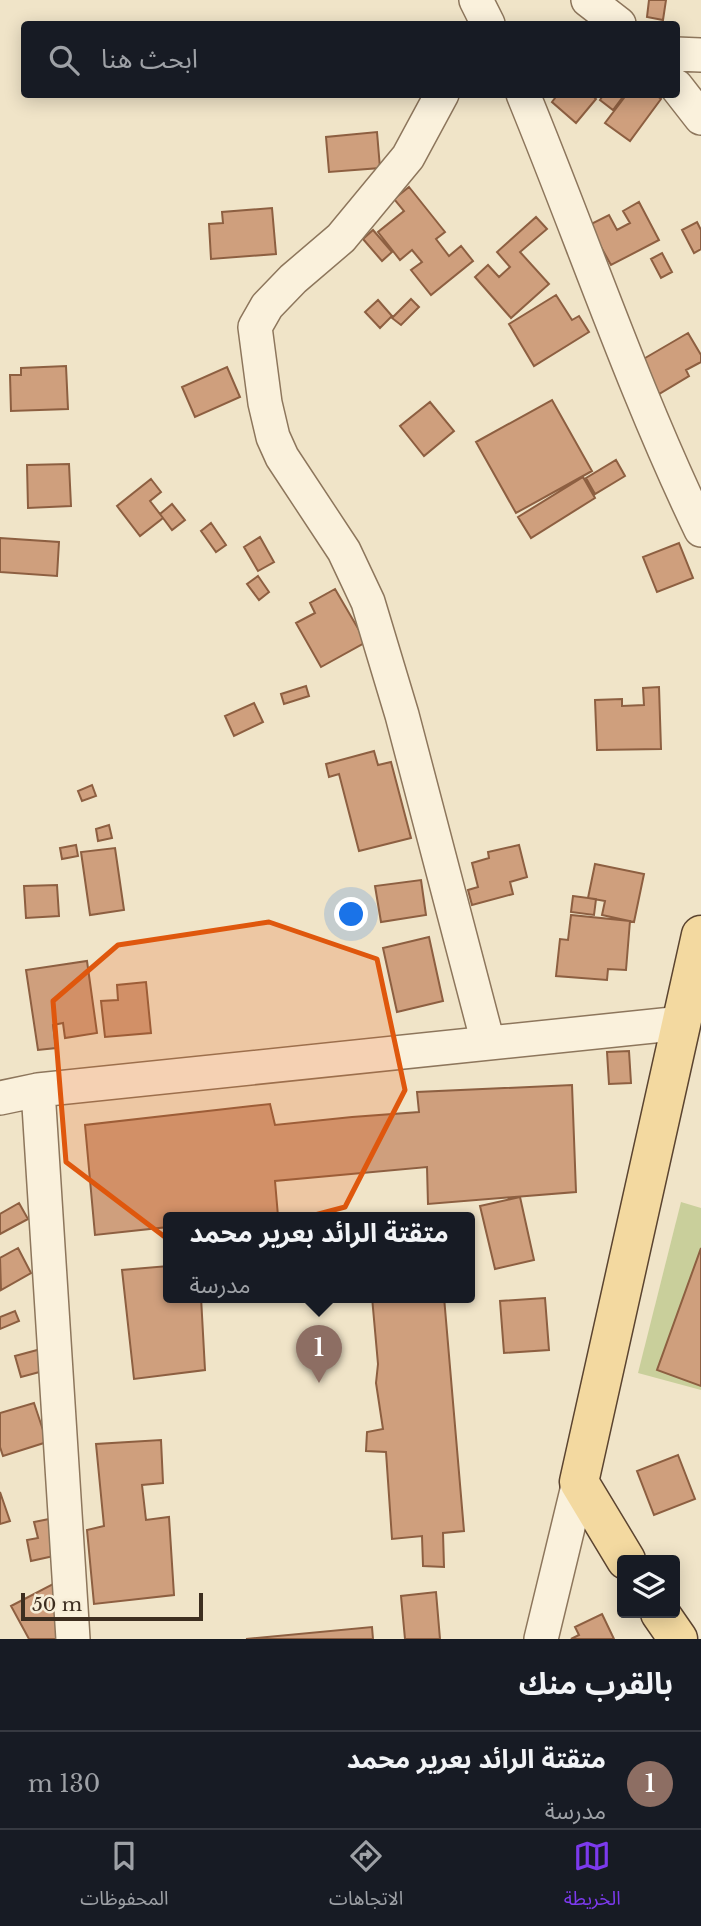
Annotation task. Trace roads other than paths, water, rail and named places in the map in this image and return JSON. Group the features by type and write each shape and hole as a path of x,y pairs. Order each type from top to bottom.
{"main road":[{"path":"623,1555 579,1482 701,935"},
{"path":"663,1618 678,1639"}],"street":[{"path":"470,21 476,0"},
{"path":"476,0 486,21"},
{"path":"588,0 615,21"},
{"path":"680,54 701,55"},
{"path":"680,90 701,118"},
{"path":"440,98 408,157 341,238 293,279 267,306 255,327 272,437 282,457 344,551 368,603 402,715 488,1043"},
{"path":"525,98 612,323 701,530"},
{"path":"0,1098 38,1090 682,1023"},
{"path":"38,1090 73,1639"},
{"path":"541,1639 579,1482"}],"place":[{"name":"متقتة الرائد بعرير محمد","path":"319,1383"}]}
